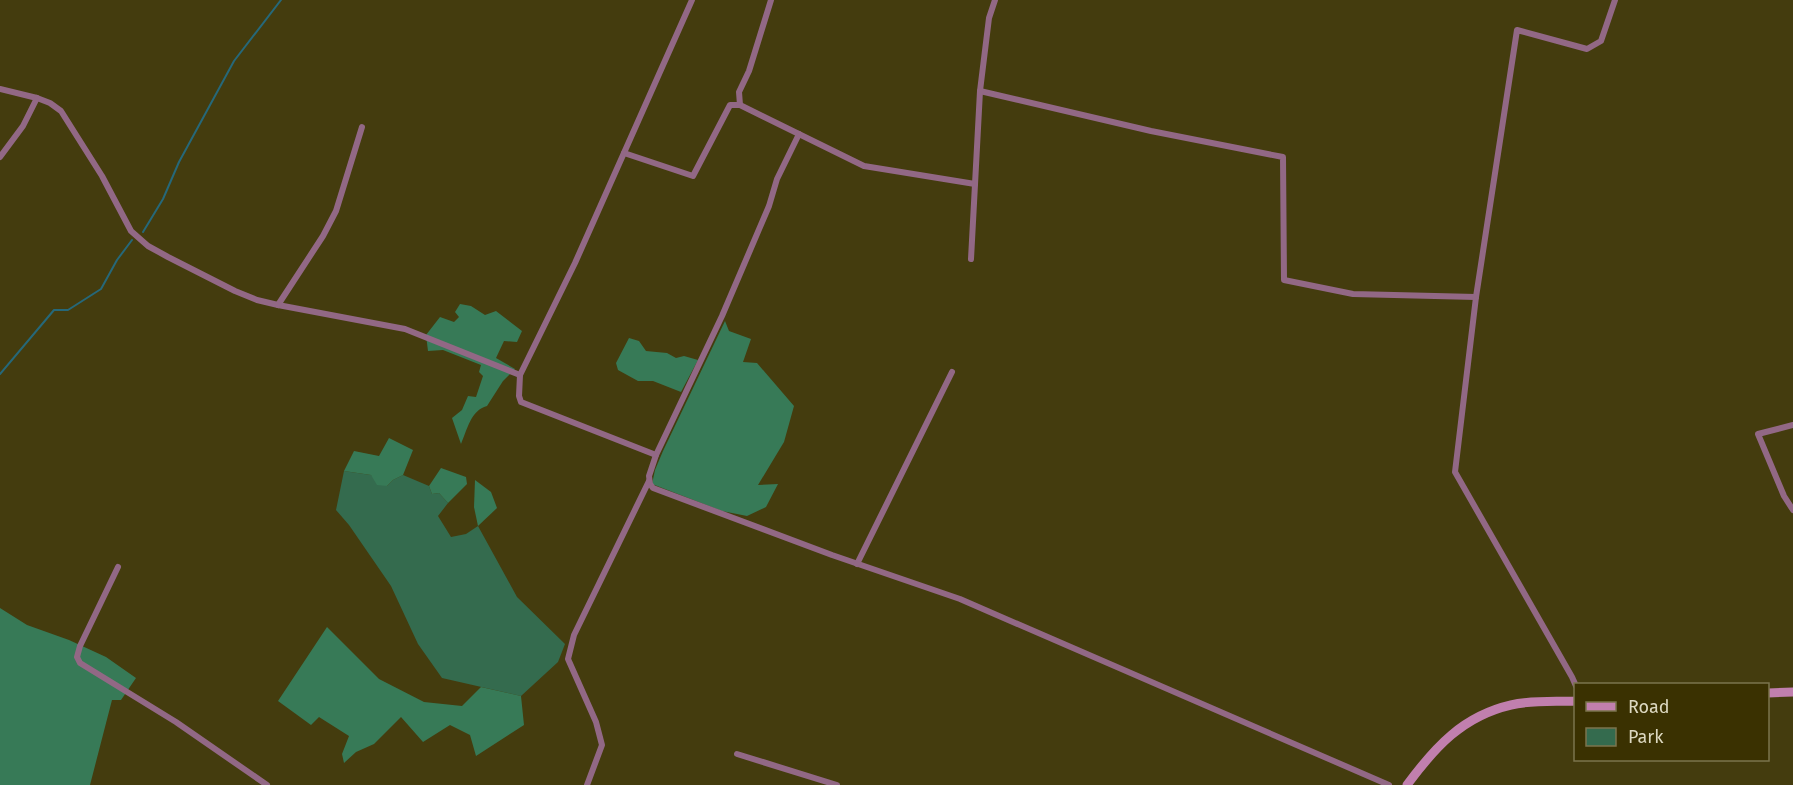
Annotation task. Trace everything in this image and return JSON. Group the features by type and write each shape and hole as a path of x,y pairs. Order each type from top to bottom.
{"street":[{"path":"656,455 521,402 520,375 574,263 692,0"},
{"path":"740,105 739,92 749,71 771,0"},
{"path":"971,259 980,91 989,18 995,0"},
{"path":"1574,684 1455,472 1476,297 1517,30 1587,49 1601,40 1615,0"},
{"path":"0,89 37,98 61,111 102,176 126,223 139,238 168,257 235,291 278,305 405,329 520,375"},
{"path":"980,91 1151,131 1283,157 1284,280 1353,294 1476,297"},
{"path":"0,157 23,126 37,98"},
{"path":"624,153 693,176 730,105 740,105 864,166 975,184"},
{"path":"278,305 311,256 336,211 362,127"},
{"path":"587,785 602,746 596,722 568,659 574,635 649,481 656,455 722,316 769,206 777,178 798,134"},
{"path":"856,564 952,372"},
{"path":"1793,425 1758,434 1784,496 1793,510"},
{"path":"649,481 653,488 856,564 960,599 1389,785"},
{"path":"118,567 80,646 77,657 80,663 176,722 267,785"},
{"path":"1769,693 1793,692"},
{"path":"1407,785 1431,753 1451,735 1480,715 1513,704 1574,701"},
{"path":"737,754 837,785"}],"green space":[{"path":"460,304 471,306 485,315 496,311 522,331 517,342 504,341 496,358 515,369 503,381 487,406 473,416 461,444 452,418 462,410 468,396 476,397 483,376 479,372 481,365 443,350 428,351 426,335 440,317 454,322 459,317 455,312"},
{"path":"725,321 729,331 751,339 743,362 757,363 794,406 784,442 758,485 778,484 766,507 747,516 722,511 652,484 663,451"},
{"path":"629,338 639,341 646,351 698,360 681,392 653,381 638,381 618,370 616,363"},
{"path":"389,438 413,450 403,475 387,486 377,485 371,475 344,471 354,451 379,456"},
{"path":"441,468 466,477 467,484 448,503 439,493 432,494 429,486"},
{"path":"344,471 371,475 387,486 403,475 429,486 432,494 439,493 448,503 438,516 451,537 466,534 478,526 517,597 565,644 558,662 521,696 442,678 418,644 391,586 336,510"},
{"path":"475,480 491,492 497,508 478,526 474,507"},
{"path":"0,608 27,625 69,640 106,657 136,678 121,700 112,700 90,785 0,785"},
{"path":"327,627 379,679 424,702 462,706 481,687 521,696 524,725 476,756 470,735 450,725 423,742 401,717 374,744 356,752 344,763 342,754 349,736 319,717 311,725 278,701"}],"waterway":[{"path":"143,232 163,199 179,162 234,61 281,0"},
{"path":"0,374 54,310 68,310 101,289 117,260 132,240"}]}
